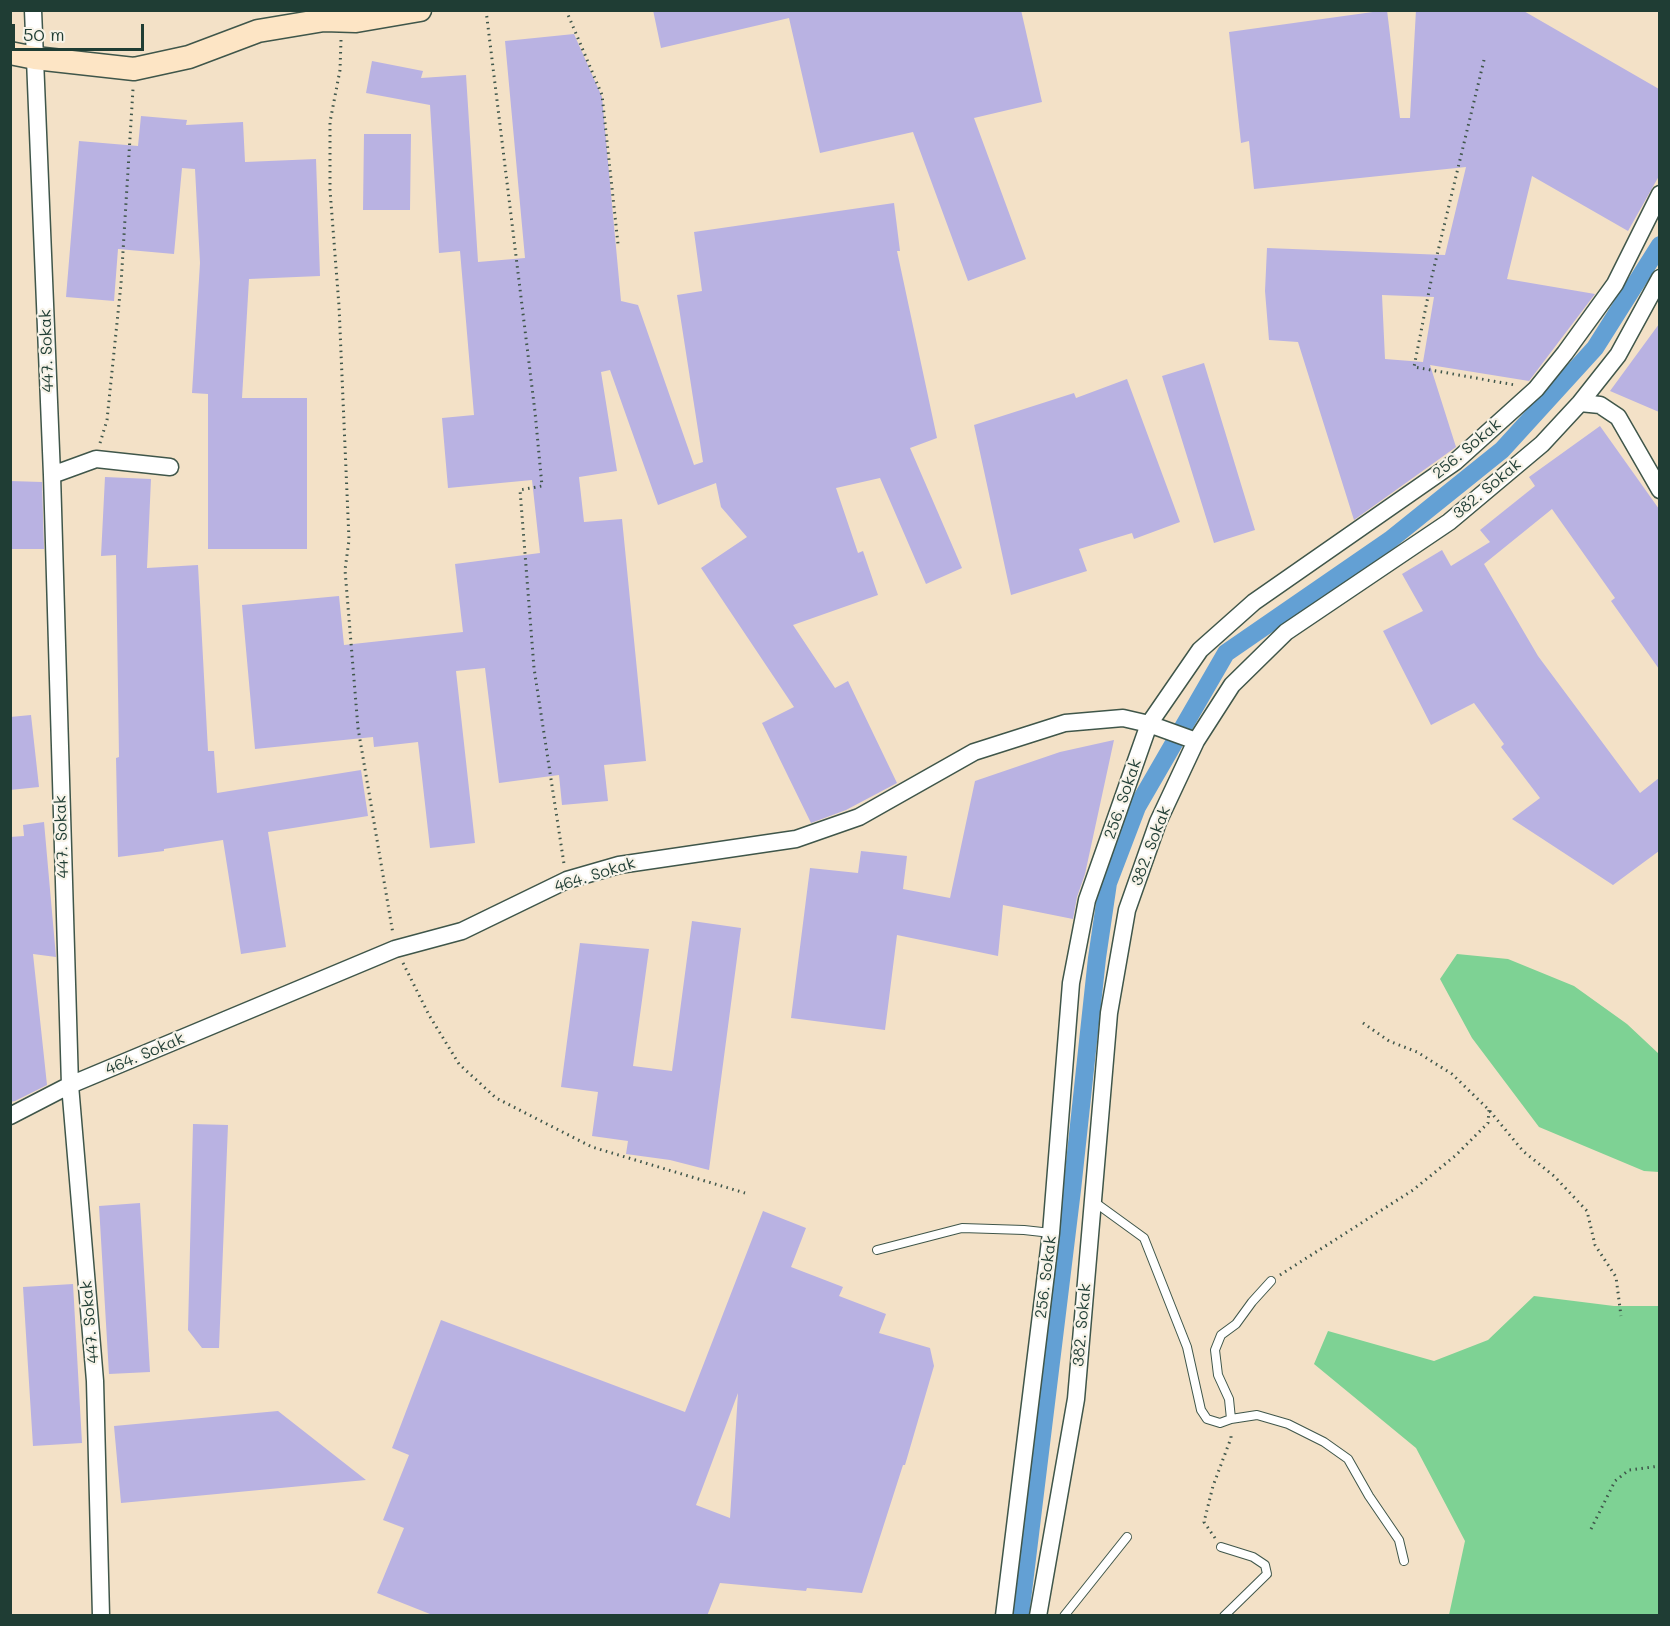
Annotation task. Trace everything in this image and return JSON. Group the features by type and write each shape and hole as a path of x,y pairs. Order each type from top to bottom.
{"street":[{"name":"447. Sokak","path":"33,10 52,475 70,1085 95,1381 101,1616"},
{"path":"10,53 134,69 189,57 258,31 328,17 356,21 420,10"},
{"name":"256. Sokak","path":"1004,1616 1051,1233 1071,983 1087,900 1156,727 1200,650 1246,609 1455,462 1536,389 1615,284 1659,194"},
{"name":"382. Sokak","path":"1038,1616 1076,1399 1109,1013 1127,910 1158,822 1195,740 1232,685 1287,632 1449,522 1542,444 1580,403 1618,355 1659,278"},
{"path":"1580,403 1600,405 1618,417 1659,490"},
{"path":"52,475 96,459 170,467"},
{"name":"464. Sokak","path":"10,1116 70,1085 396,949 462,931 567,880 619,865 796,838 859,817 974,752 1065,723 1123,718 1195,740"}],"lane":[{"path":"1093,1201 1144,1238 1187,1347 1201,1410 1207,1419 1220,1423 1257,1415 1288,1424 1324,1442 1348,1459 1369,1496 1399,1540 1404,1561"},
{"path":"877,1250 962,1228 1051,1233"},
{"path":"1231,1419 1229,1399 1218,1375 1215,1350 1221,1335 1236,1324 1271,1281"},
{"path":"1064,1616 1127,1537"},
{"path":"1221,1547 1253,1557 1265,1565 1267,1574 1224,1616"}],"path":[{"path":"486,10 536,412 542,486 520,489 534,668 567,880"},
{"path":"566,10 602,95 618,244"},
{"path":"328,17 340,70 330,122 330,190 339,306 349,540 345,570 358,728 396,949 429,1015 459,1064 496,1098 592,1147 745,1193"},
{"path":"1484,60 1432,276 1414,368 1536,389"},
{"path":"96,459 106,420 121,284 134,69"},
{"path":"1363,1023 1389,1041 1417,1052 1452,1074 1489,1110 1523,1151 1554,1176 1587,1211 1595,1245 1616,1277 1621,1316"},
{"path":"1271,1281 1413,1190 1455,1156 1488,1123 1489,1110"},
{"path":"1221,1547 1204,1522 1213,1486 1231,1438 1231,1419"},
{"path":"1591,1529 1615,1481 1629,1470 1659,1466"}],"green space":[{"path":"1457,954 1508,959 1574,986 1627,1024 1659,1054 1659,1172 1644,1171 1539,1127 1472,1038 1440,979"},
{"path":"1534,1296 1614,1306 1659,1306 1659,1615 1449,1615 1465,1541 1416,1448 1314,1364 1328,1331 1434,1361 1488,1340"}],"building":[{"path":"653,10 1021,10 1042,102 974,118 1026,259 968,281 913,132 820,153 789,18 661,48"},
{"path":"1387,10 1400,118 1410,118 1416,10 1522,10 1659,89 1659,176 1628,231 1532,176 1507,279 1595,294 1529,381 1430,365 1456,447 1354,520 1298,342 1269,340 1265,291 1267,248 1445,255 1466,167 1254,189 1249,141 1241,143 1229,32","holes":["1382,295 1434,297 1423,362 1385,359"]},
{"path":"574,34 602,97 621,301 638,305 694,465 703,462 677,295 702,291 694,232 894,203 900,251 897,251 937,438 910,448 962,568 926,584 880,478 836,488 858,553 863,551 878,595 793,625 835,688 848,681 897,783 846,810 811,823 762,723 794,707 701,568 747,537 721,507 716,483 658,505 610,370 601,372 617,471 579,477 584,522 622,519 646,761 604,765 608,801 562,805 559,775 499,783 485,668 456,671 475,843 430,848 418,742 374,747 373,737 255,749 242,605 339,596 344,645 463,632 455,564 540,553 532,480 448,488 442,418 474,415 460,251 439,253 430,105 366,93 372,61 423,71 421,78 466,75 478,262 525,258 505,41"},
{"path":"141,116 187,120 186,125 243,122 245,162 316,159 320,276 249,279 242,398 307,398 307,549 208,549 208,394 192,393 200,263 195,169 182,168 174,254 118,249 114,301 66,297 79,141 138,146"},
{"path":"364,134 411,134 410,210 363,210"},
{"path":"1659,324 1659,412 1610,391"},
{"path":"1204,363 1255,530 1214,543 1162,376"},
{"path":"1127,379 1180,522 1134,539 1132,533 1079,549 1087,571 1011,595 974,425 1074,393 1076,398"},
{"path":"1600,426 1659,509 1659,669 1611,601 1615,598 1552,509 1484,564 1538,656 1640,793 1659,778 1659,851 1613,885 1512,819 1540,798 1501,747 1504,744 1474,703 1431,725 1383,631 1423,611 1402,574 1442,550 1451,566 1490,542 1480,530 1535,486 1529,477"},
{"path":"105,477 151,479 147,568 198,565 208,751 214,751 217,793 361,770 368,816 268,832 286,947 241,954 223,840 118,857 116,555 101,556"},
{"path":"10,481 42,482 44,549 10,549"},
{"path":"31,715 39,787 10,790 10,717"},
{"path":"1114,740 1073,919 1003,905 998,956 897,935 885,1030 791,1018 810,868 858,873 861,851 907,856 903,889 950,898 975,781 1060,752"},
{"path":"44,822 56,957 33,954 47,1085 10,1102 10,837 24,836 23,825"},
{"path":"692,921 741,928 709,1170 670,1160 626,1154 628,1141 592,1136 598,1092 561,1087 580,943 649,949 633,1066 672,1071"},
{"path":"193,1124 228,1125 219,1348 202,1348 188,1330"},
{"path":"140,1203 150,1372 109,1374 99,1206"},
{"path":"763,1211 806,1228 791,1267 843,1287 839,1296 886,1314 879,1333 930,1348 934,1366 905,1465 903,1465 862,1593 807,1588 806,1591 720,1583 707,1616 435,1616 377,1593 404,1528 383,1520 409,1455 392,1448 441,1320 685,1412","holes":["738,1393 730,1518 696,1505"]},
{"path":"73,1284 82,1443 33,1446 23,1287"},
{"path":"278,1411 366,1480 121,1503 114,1426"}],"waterway":[{"path":"1020,1616 1072,1190 1097,958 1108,883 1137,807 1226,653 1390,540 1502,450 1595,348 1660,245"}]}
